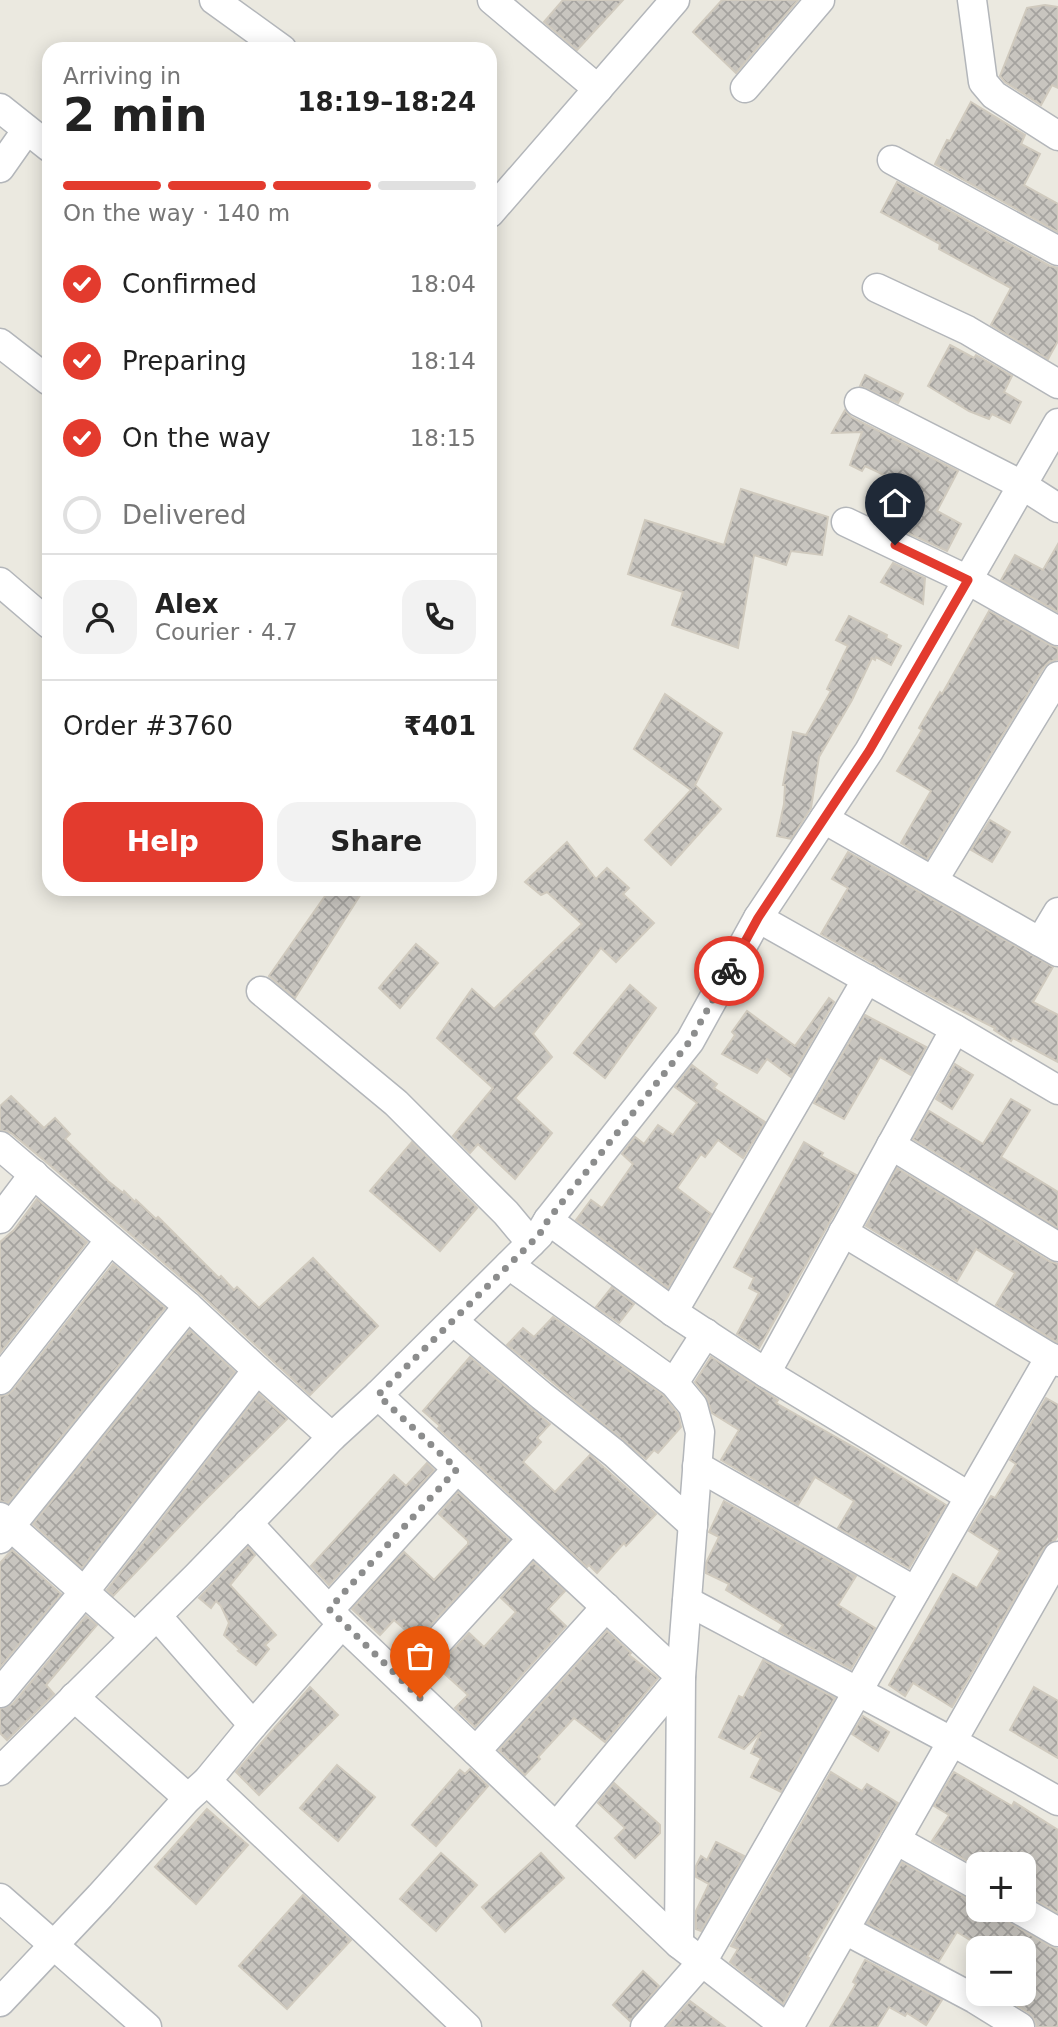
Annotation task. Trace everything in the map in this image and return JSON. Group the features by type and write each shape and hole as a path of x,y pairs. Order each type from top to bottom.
{"street":[{"path":"214,0 272,42"},
{"path":"492,0 598,89"},
{"path":"497,205 675,0"},
{"path":"745,88 820,0"},
{"path":"972,2 983,82 994,95 1058,136"},
{"path":"0,108 42,142"},
{"path":"0,168 26,131"},
{"path":"892,160 1058,251"},
{"path":"877,288 967,330 1058,384"},
{"path":"0,343 42,376"},
{"path":"859,402 1022,485 1058,508"},
{"path":"0,1771 332,1437 531,1243 690,1041 758,918 869,751 1058,424"},
{"path":"846,522 968,580 1058,631"},
{"path":"0,582 42,618"},
{"path":"933,881 1058,676"},
{"path":"824,819 1049,947 1058,912"},
{"path":"758,918 956,1029 1058,1090"},
{"path":"673,1312 867,979"},
{"path":"261,991 396,1103 506,1213 531,1243"},
{"path":"766,1373 956,1029"},
{"path":"891,1145 1058,1247"},
{"path":"0,1146 188,1306 332,1437"},
{"path":"0,1219 34,1174"},
{"path":"548,1220 673,1312 766,1373 970,1497"},
{"path":"645,2027 702,1962 915,1591 1054,1360 843,1232"},
{"path":"0,1380 110,1240"},
{"path":"509,1265 674,1383 693,1406 700,1433 681,1677 679,1944"},
{"path":"135,1637 3,1527 188,1306"},
{"path":"453,1321 614,1453 693,1525"},
{"path":"674,1383 706,1333"},
{"path":"0,1693 84,1592 257,1370"},
{"path":"378,1395 681,1677"},
{"path":"697,1466 915,1591"},
{"path":"0,2002 197,1790 457,1469"},
{"path":"248,1523 336,1617 679,1944 787,2027 1058,1556"},
{"path":"402,1681 533,1539"},
{"path":"687,1601 953,1742 1058,1801"},
{"path":"476,1751 606,1606"},
{"path":"157,1616 253,1724"},
{"path":"555,1827 681,1677"},
{"path":"74,1696 197,1790 467,2027"},
{"path":"896,1840 966,1879"},
{"path":"0,1898 147,2027"},
{"path":"1036,1919 1058,1932"},
{"path":"845,1930 975,1999 1020,2027"}],"building":[{"path":"563,0 623,0 577,50 544,22"},
{"path":"722,0 798,0 736,73 693,32"},
{"path":"1045,5 1058,7 1058,88 1052,85 1041,105 1000,76 1027,8"},
{"path":"971,102 1025,135 1021,144 1040,154 1024,185 1058,204 1058,232 935,164"},
{"path":"897,182 1058,268 1058,341 1048,359 991,325 1011,288 939,249 940,244 881,212"},
{"path":"950,345 974,358 976,355 1012,376 1004,392 1021,402 1010,423 992,414 989,419 969,411 928,386"},
{"path":"865,375 903,394 898,403 860,386"},
{"path":"845,410 851,417 958,471 937,511 961,524 947,551 899,529 918,493 865,466 862,471 850,465 862,432 832,433"},
{"path":"741,489 828,517 822,555 791,551 786,565 754,555 738,648 672,625 683,592 628,574 645,520 724,545"},
{"path":"1058,544 1058,612 1001,580 1015,555 1043,570"},
{"path":"893,563 925,578 923,604 881,582"},
{"path":"989,611 1058,648 1058,659 1044,667 927,859 901,843 931,791 897,771 922,730 919,728 940,692 942,694"},
{"path":"849,616 887,635 886,638 901,646 891,665 876,657 875,660 872,658 852,700 819,757 811,808 791,839 777,836 793,732 806,735 831,691 827,689 848,646 836,640"},
{"path":"665,694 722,733 695,785 721,809 671,865 645,840 691,790 634,749"},
{"path":"990,820 1010,832 992,862 971,850"},
{"path":"567,842 596,879 607,868 629,888 623,894 654,923 616,962 601,948 533,1034 552,1057 515,1098 552,1133 515,1179 478,1144 470,1153 453,1136 493,1088 437,1038 472,989 494,1009 582,924 547,892 541,895 525,882"},
{"path":"848,852 1053,967 1033,1002 1058,1015 1058,1062 1013,1038 1011,1041 994,1030 995,1028 933,997 821,934 848,888 832,879"},
{"path":"325,896 360,896 295,998 269,976"},
{"path":"416,944 438,963 400,1008 379,988"},
{"path":"630,985 656,1008 605,1078 574,1053"},
{"path":"829,998 834,1002 791,1077 767,1059 757,1073 722,1054 735,1035 732,1032 747,1011 795,1046"},
{"path":"865,1015 926,1047 911,1075 880,1057 844,1119 814,1103"},
{"path":"955,1064 973,1075 952,1109 936,1099"},
{"path":"692,1065 717,1084 714,1088 765,1122 743,1158 718,1140 705,1157 701,1154 677,1188 711,1214 668,1288 576,1220 591,1200 602,1208 633,1164 622,1154 635,1137 644,1144 658,1125 673,1135 697,1103 675,1087"},
{"path":"11,1096 44,1128 55,1118 70,1134 65,1139 108,1181 135,1202 136,1200 156,1219 158,1217 219,1278 221,1276 234,1290 237,1287 259,1308 313,1258 378,1326 310,1395 199,1293 45,1161 11,1133 0,1130 0,1106"},
{"path":"1011,1099 1030,1110 1001,1157 1058,1192 1058,1228 913,1139 929,1111 983,1144"},
{"path":"412,1142 477,1208 440,1251 370,1191"},
{"path":"804,1142 823,1153 821,1156 856,1175 759,1348 737,1334 759,1293 749,1288 754,1278 734,1267"},
{"path":"897,1168 1058,1264 1058,1343 996,1305 1015,1273 976,1249 957,1281 866,1226"},
{"path":"37,1199 87,1242 0,1353 0,1242 14,1230"},
{"path":"113,1264 165,1308 8,1503 0,1501 0,1396 13,1390"},
{"path":"612,1287 634,1304 619,1323 596,1307"},
{"path":"553,1317 663,1395 678,1414 681,1427 658,1453 654,1450 646,1459 507,1345 523,1328 534,1337"},
{"path":"190,1330 235,1372 82,1568 33,1524"},
{"path":"470,1357 550,1424 537,1438 541,1442 523,1462 555,1492 590,1455 656,1514 626,1546 624,1543 597,1573 589,1565 587,1567 423,1411"},
{"path":"711,1357 778,1400 776,1403 857,1449 946,1505 909,1568 838,1528 854,1501 815,1477 798,1505 721,1460 739,1430 712,1413 706,1396 695,1382"},
{"path":"259,1394 287,1419 113,1596 107,1590"},
{"path":"1046,1398 1058,1405 1058,1535 1044,1548 952,1707 913,1683 905,1696 889,1685 953,1574 977,1588 1000,1551 969,1531 991,1496 995,1498 1016,1464 1010,1460"},
{"path":"427,1463 434,1470 329,1585 311,1566 394,1475 406,1486"},
{"path":"458,1492 509,1540 417,1640 394,1620 380,1635 352,1609 404,1552 434,1580 468,1544 439,1514"},
{"path":"724,1501 856,1576 838,1605 875,1628 851,1669 779,1631 783,1625 726,1590 729,1584 706,1573 706,1563 719,1537 709,1532"},
{"path":"248,1547 255,1555 230,1585 276,1635 265,1645 269,1649 256,1665 224,1635 229,1623 221,1606 216,1601 211,1608 199,1598"},
{"path":"12,1550 61,1594 0,1667 0,1563"},
{"path":"533,1562 565,1591 548,1609 566,1626 475,1727 455,1708 468,1695 437,1667 469,1633 484,1647 516,1612 501,1598"},
{"path":"86,1616 97,1625 46,1685 54,1694 7,1740 0,1733 0,1709 13,1704"},
{"path":"607,1631 631,1653 629,1655 658,1678 605,1742 574,1718 525,1775 499,1750"},
{"path":"763,1660 835,1698 781,1792 751,1777 761,1758 751,1753 761,1732 744,1749 719,1737 739,1696 743,1698"},
{"path":"310,1687 338,1715 259,1795 236,1772"},
{"path":"1034,1687 1058,1701 1058,1758 1010,1730"},
{"path":"863,1716 889,1732 878,1751 852,1734"},
{"path":"337,1765 375,1797 338,1841 300,1808"},
{"path":"470,1769 488,1786 436,1846 412,1825 460,1770 465,1774"},
{"path":"831,1772 862,1791 867,1784 898,1803 807,1957 809,1958 783,2004 730,1962 738,1949 731,1946"},
{"path":"954,1772 1012,1806 1014,1802 1058,1830 1058,1913 1036,1901 1036,1852 966,1852 966,1860 932,1841 949,1815 934,1806"},
{"path":"614,1783 660,1825 660,1833 635,1858 615,1838 625,1828 598,1803"},
{"path":"207,1809 248,1845 196,1904 155,1867"},
{"path":"716,1842 744,1856 701,1931 696,1929 696,1911 709,1884 696,1877 696,1866 701,1856 707,1860"},
{"path":"441,1853 477,1885 436,1931 400,1899"},
{"path":"541,1853 564,1878 505,1932 482,1907"},
{"path":"902,1862 966,1898 966,1922 1009,1922 1033,1936 966,1938 957,1932 939,1961 867,1923"},
{"path":"303,1895 351,1940 287,2009 239,1966"},
{"path":"1036,1938 1058,1949 1058,2027 1037,2027 1029,2013 1018,2006 1036,2006"},
{"path":"865,1960 942,2000 926,2025 907,2013 905,2016 889,2007 877,2027 830,2027 856,1984 853,1982"},
{"path":"643,1971 659,1986 630,2021 613,2005"},
{"path":"690,2001 725,2027 667,2027"}],"way so far":[{"path":"420,1698 329,1609 457,1469 378,1395 539,1235 548,1220 690,1041 729,971"}],"route":[{"path":"729,971 758,918 869,751 968,580 895,545"}]}
